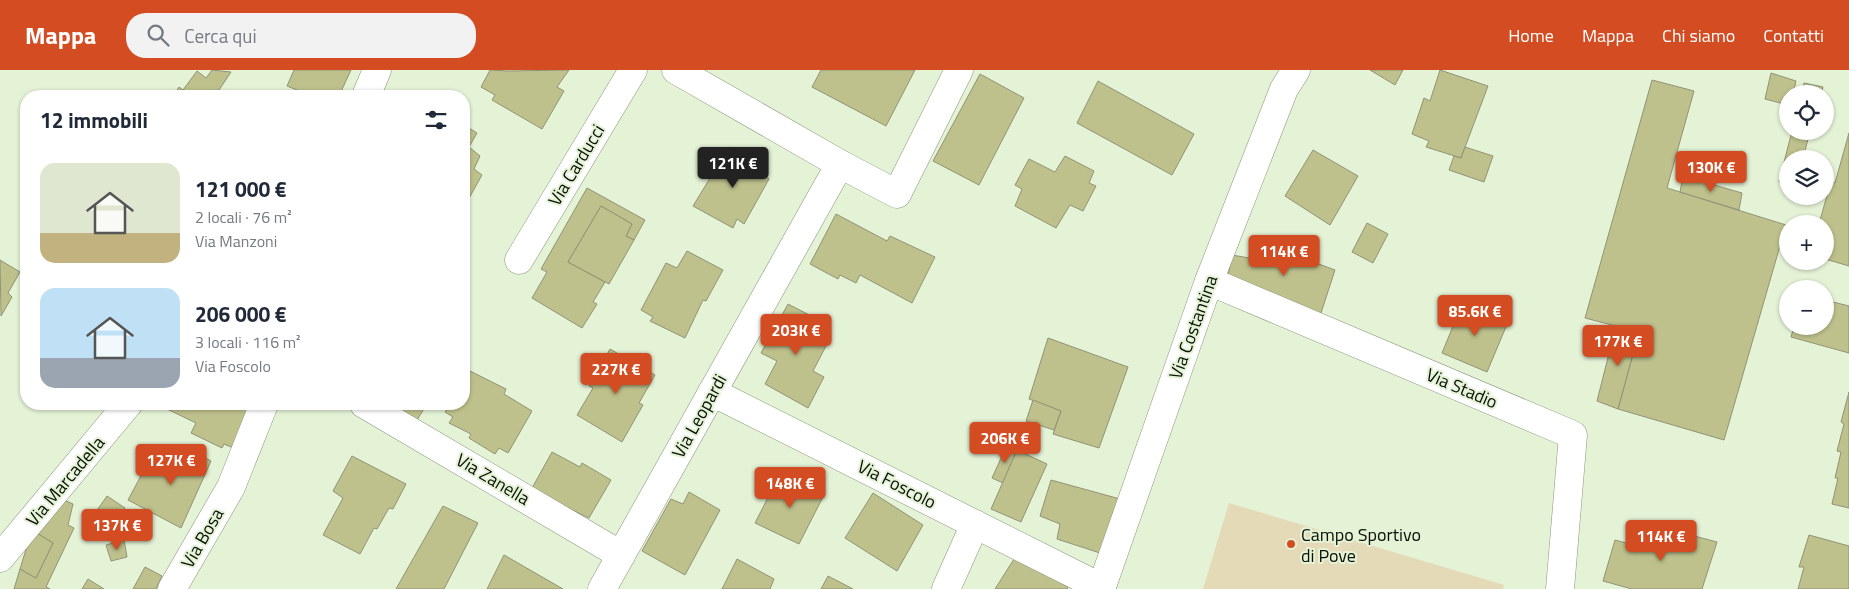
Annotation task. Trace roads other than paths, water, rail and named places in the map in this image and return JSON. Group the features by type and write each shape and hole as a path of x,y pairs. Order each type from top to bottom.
{"street":[{"path":"369,90 377,70"},
{"name":"Via Carducci","path":"519,260 633,70"},
{"path":"676,70 840,164 897,194 959,70"},
{"name":"Via Costantina","path":"1101,588 1208,281 1284,89 1296,70"},
{"name":"Via Leopardi","path":"602,589 840,164"},
{"name":"Via Stadio","path":"1208,281 1573,435 1560,589"},
{"name":"Via Foscolo","path":"712,392 1101,588"},
{"name":"Via Marcadella","path":"0,558 123,410"},
{"name":"Via Bosa","path":"172,589 231,487 262,410"},
{"name":"Via Zanella","path":"374,410 621,555"},
{"path":"946,589 976,524"}],"place":[{"name":"Campo Sportivo di Pove","path":"1291,544"}]}
